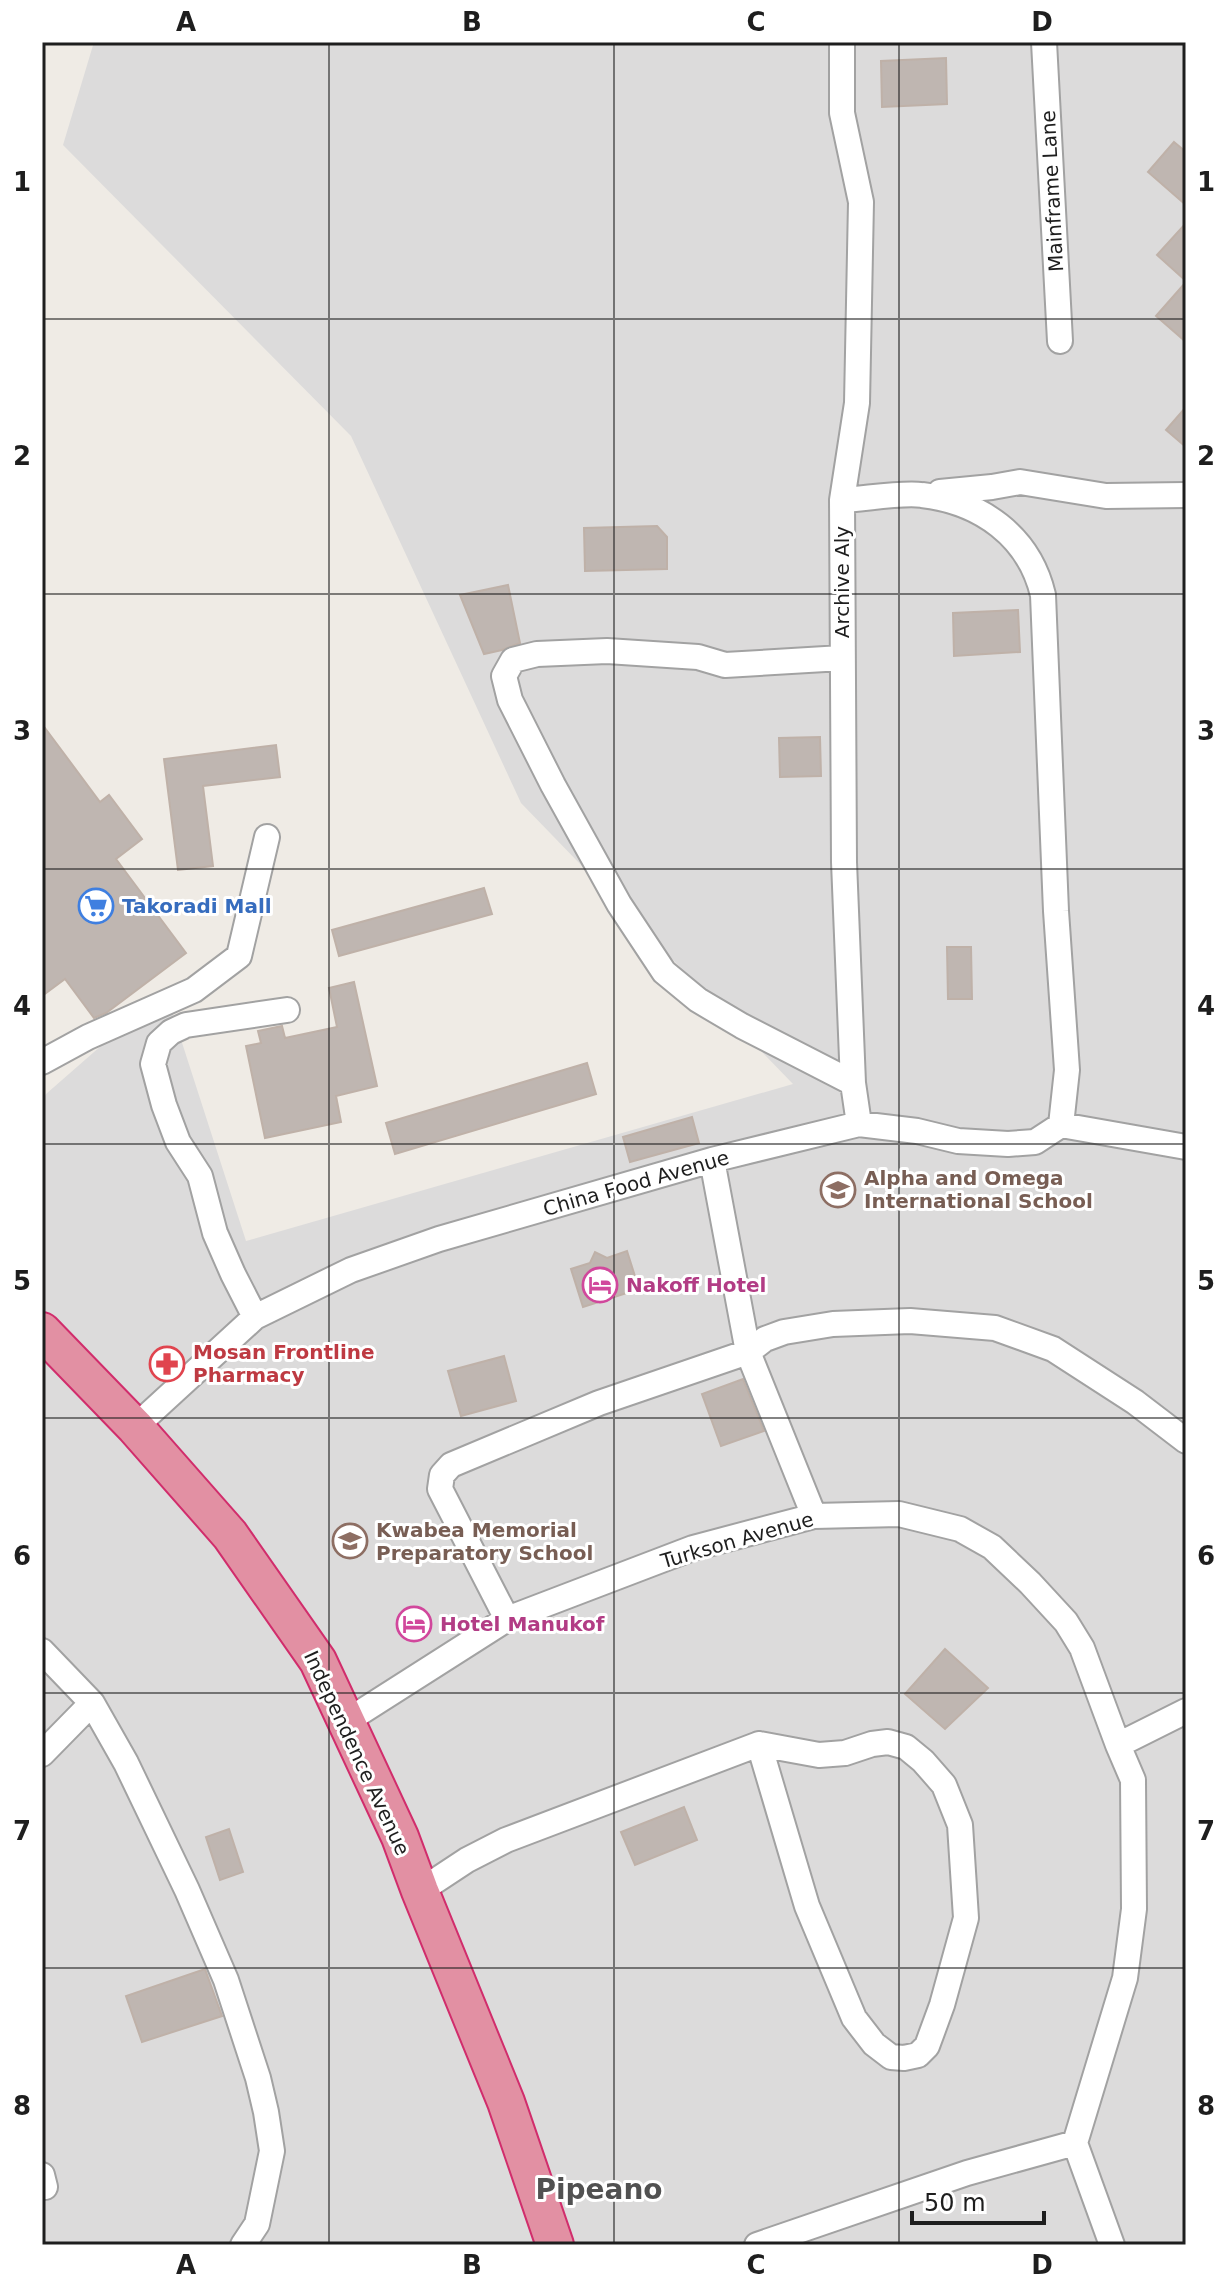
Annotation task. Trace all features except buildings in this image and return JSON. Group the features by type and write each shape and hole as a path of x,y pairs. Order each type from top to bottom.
{"highway":[{"name":"Independence Avenue","path":"42,1331 135,1427 230,1535 318,1661 400,1837 506,2102 555,2245"}],"street":[{"name":"Archive Aly","path":"842,42 842,113 861,202 857,403 842,500 844,862 853,1083 859,1124"},
{"name":"Mainframe Lane","path":"1044,42 1060,341"},
{"path":"842,500 1020,482 1106,496 1186,495"},
{"path":"921,494 973,507 1004,527 1029,557 1038,574 1043,595 1056,911 1067,1070 1061,1125 1186,1147"},
{"path":"842,658 725,665 698,657 607,651 537,654 513,660 504,676 510,700 553,785 619,904 664,972 698,1000 742,1026 853,1083"},
{"path":"42,1062 88,1037 194,990 239,956 267,837"},
{"path":"255,1317 215,1233 200,1176 178,1142 153,1064 159,1043 171,1032 186,1025 287,1010"},
{"name":"China Food Avenue","path":"135,1427 255,1317 351,1270 439,1239 712,1160 859,1124 917,1131 958,1141 1008,1144 1035,1142 1061,1125"},
{"path":"712,1160 748,1352 814,1516"},
{"path":"507,1619 440,1489 442,1475 451,1465 599,1403 748,1352 765,1339 784,1332 833,1324 910,1321 995,1328 1053,1349 1135,1402 1186,1441"},
{"name":"Turkson Avenue","path":"347,1721 507,1619 693,1548 814,1516 899,1514 960,1529 992,1547 1066,1622 1082,1648 1133,1780 1134,1909 1125,1978 1075,2143"},
{"path":"42,1651 92,1703 126,1763 226,1980 258,2078 272,2151 257,2224 243,2245"},
{"path":"42,1754 92,1703"},
{"path":"1118,1745 1186,1711"},
{"path":"420,1891 467,1860 506,1840 759,1744 819,1755 845,1753 888,1742 906,1747 944,1785 960,1825 966,1918 942,2005 927,2046 918,2055 891,2057 874,2044 854,2018 807,1906 759,1744"},
{"path":"757,2245 967,2173 1075,2143 1112,2245"}],"shaded area":[{"path":"94,42 1186,42 1186,2245 42,2245 42,1101 46,1094 165,990 246,1241 793,1084 521,803 351,436 63,145"}],"place":[{"name":"Takoradi Mall","path":"96,906"},
{"name":"Alpha and Omega International School","path":"838,1190"},
{"name":"Nakoff Hotel","path":"600,1285"},
{"name":"Mosan Frontline Pharmacy","path":"167,1364"},
{"name":"Kwabea Memorial Preparatory School","path":"350,1541"},
{"name":"Hotel Manukof","path":"414,1624"}],"district":[{"name":"Pipeano","path":"599,2189"}]}
